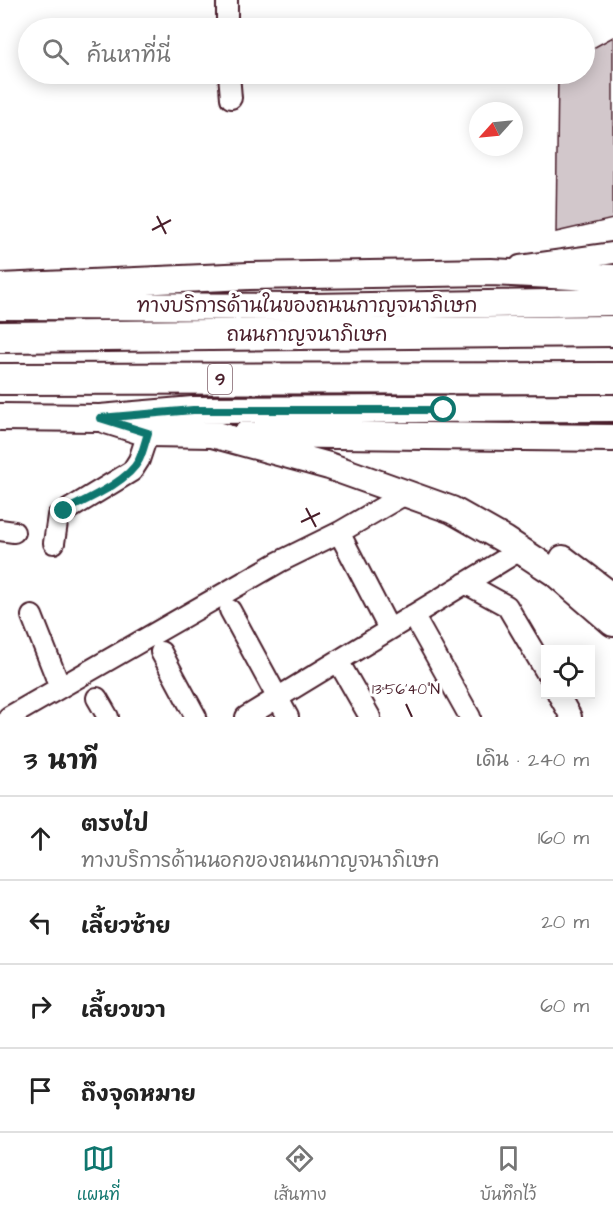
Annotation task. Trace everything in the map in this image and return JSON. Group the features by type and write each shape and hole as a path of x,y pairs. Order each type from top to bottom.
{"highway":[{"name":"ถนนกาญจนาภิเษก","path":"0,337 613,331"},
{"name":"9","path":"0,378 440,380 613,378"}],"main road":[{"path":"0,286 249,276 491,272 605,275"},
{"name":"ทางบริการด้านในของถนนกาญจนาภิเษก","path":"0,306 613,302"},
{"path":"0,417 100,418 193,410 613,408"},
{"path":"100,418 148,433 613,438"},
{"path":"212,434 329,466 452,510 555,573 613,623"},
{"path":"452,510 473,511 494,517 564,559 613,597"}],"street":[{"path":"227,0 227,18"},
{"path":"230,84 231,98"},
{"path":"491,272 613,253"},
{"path":"54,543 58,516 132,471 139,460 148,433"},
{"path":"9,717 407,493"},
{"path":"343,540 389,629"},
{"path":"246,717 519,550"},
{"path":"465,583 507,606 541,664"},
{"path":"230,610 288,717"},
{"path":"413,615 470,717"},
{"path":"32,616 60,687"},
{"path":"161,652 196,717"},
{"path":"338,661 370,717"},
{"path":"97,698 108,717"},
{"path":"561,699 571,717"}],"building":[{"path":"613,37 613,219 556,232 558,84 595,84 595,47"}],"route":[{"path":"64,511 105,489 132,471 139,460 148,433 100,418 193,410 444,410"}]}
